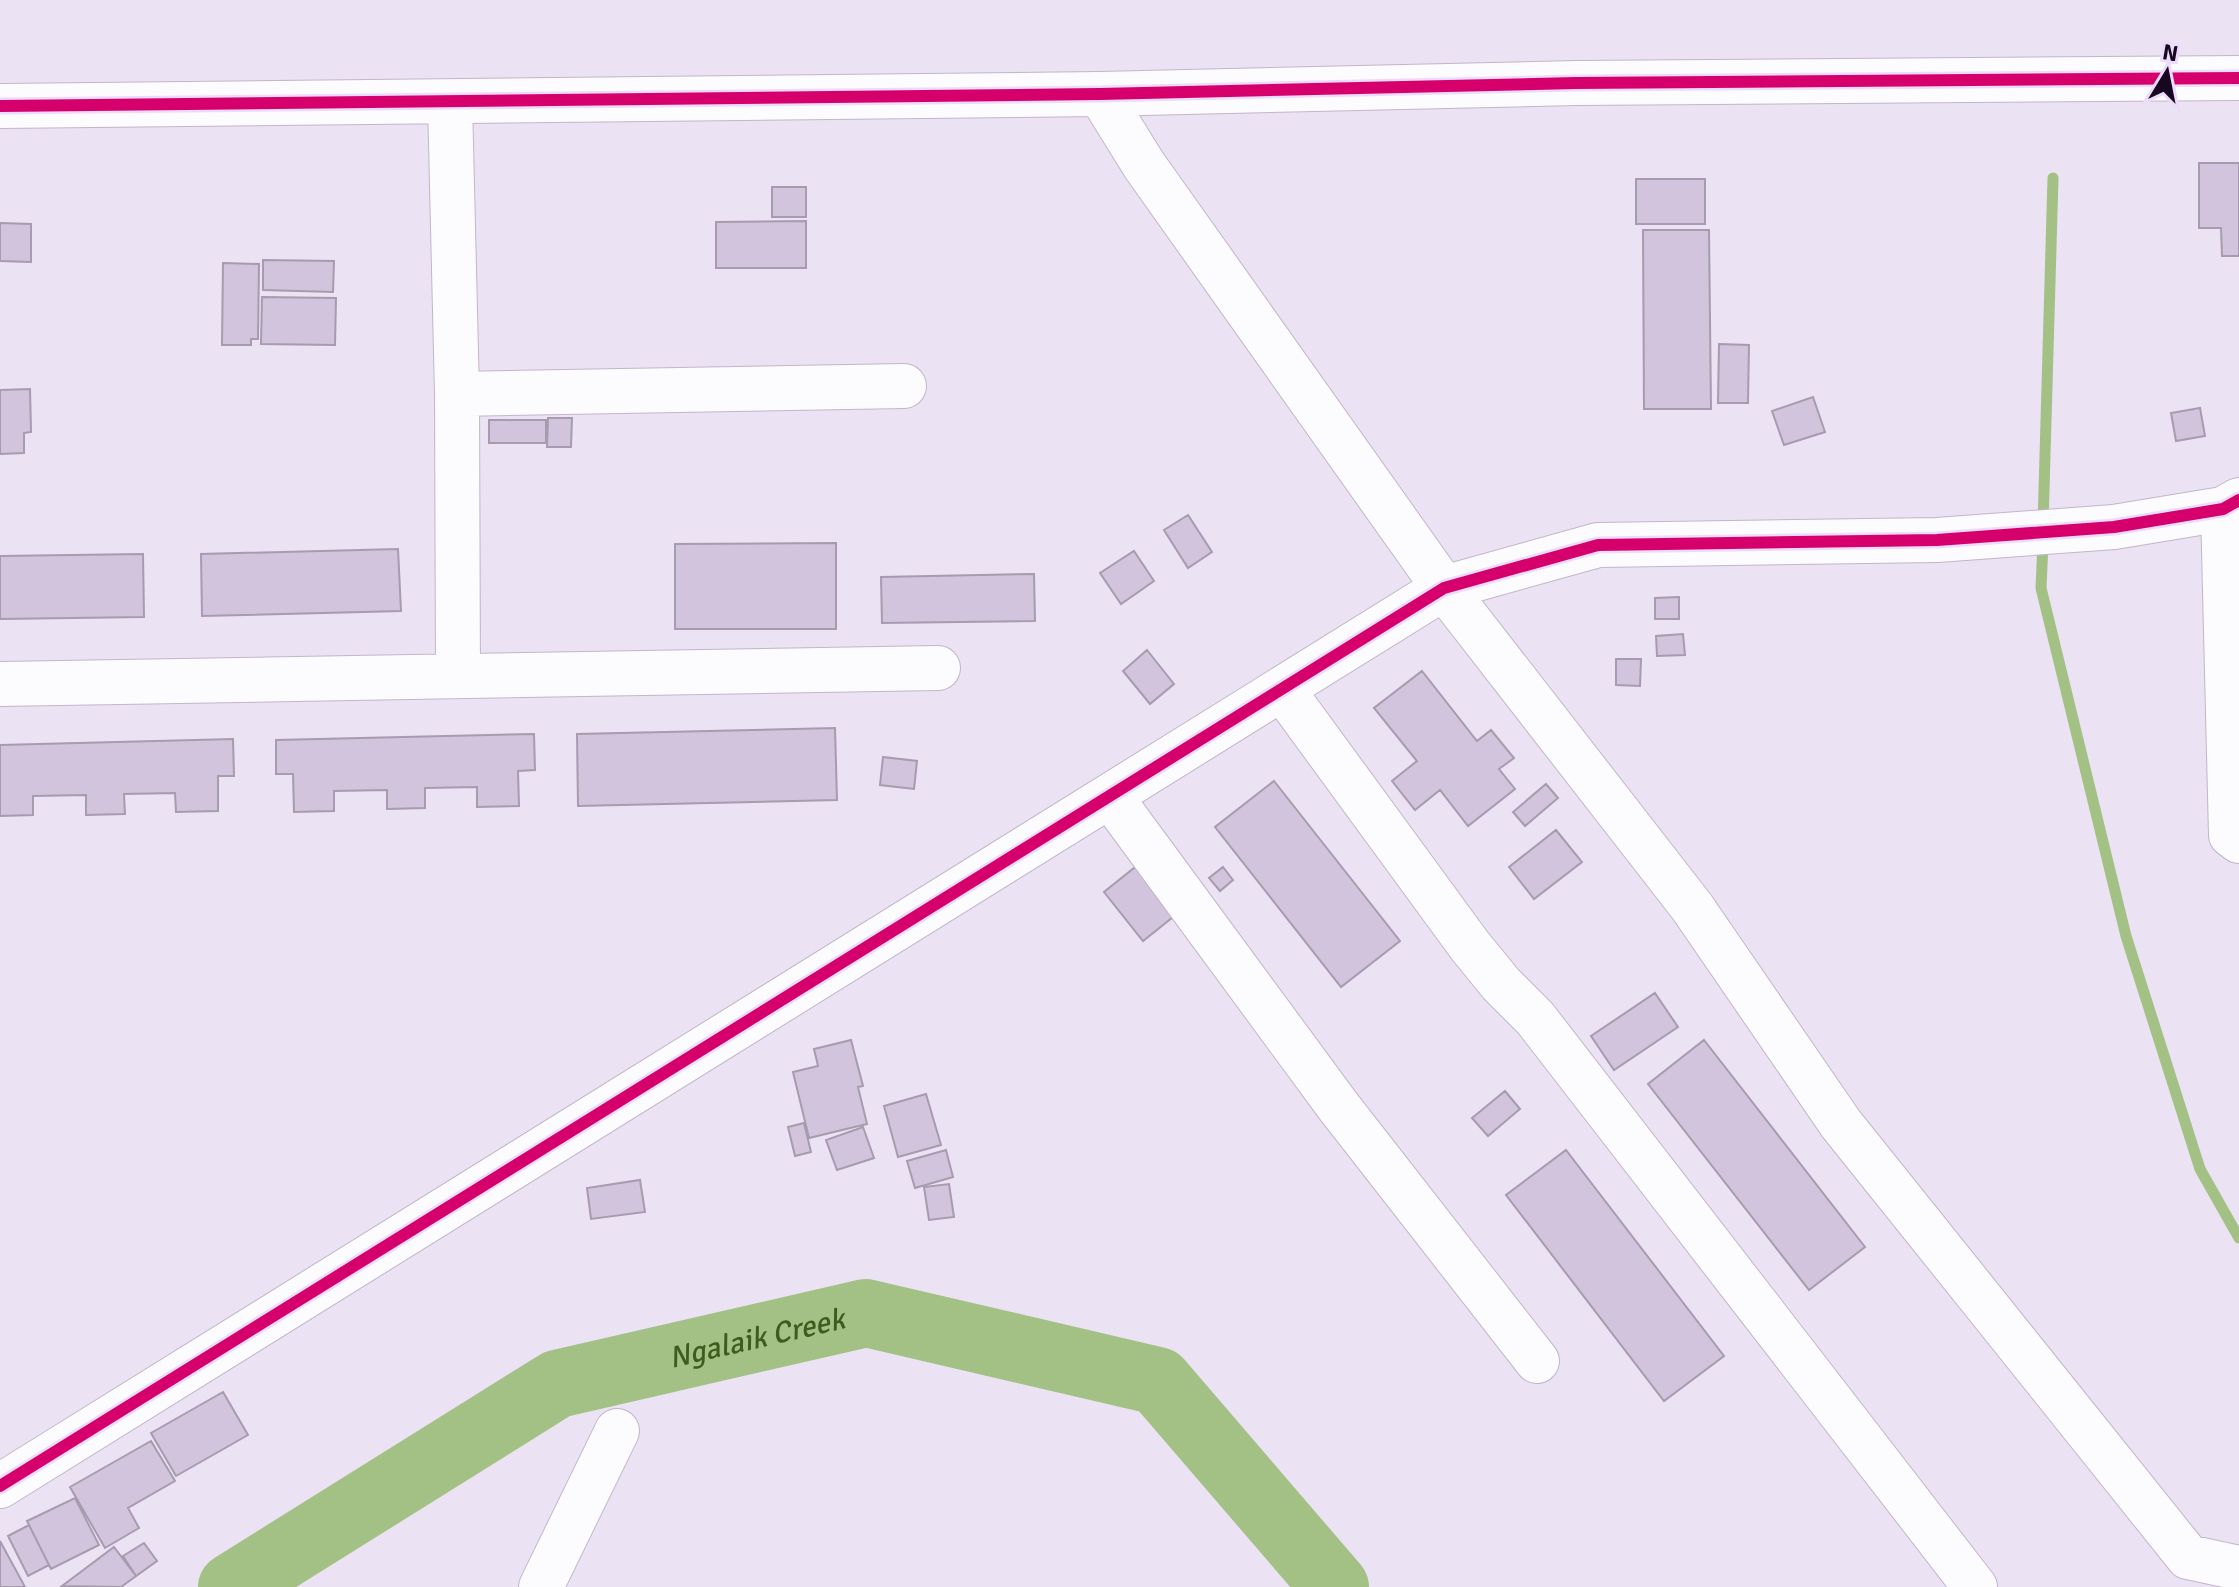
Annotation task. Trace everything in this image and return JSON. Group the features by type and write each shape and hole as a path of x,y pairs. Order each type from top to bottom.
{"street":[{"path":"0,106 1100,94 1576,83 2239,78"},
{"path":"1100,94 1144,165 1444,588 1692,907 1841,1124 2188,1557 2239,1568"},
{"path":"450,102 457,394 458,676"},
{"path":"457,394 904,386"},
{"path":"0,1486 1444,588 1598,545 1937,540 2114,527 2231,504 2231,835 2239,841"},
{"path":"0,684 938,668"},
{"path":"1282,689 1470,946 1501,984 1535,1018 1975,1587"},
{"path":"1110,796 1338,1106 1537,1361"},
{"path":"541,1587 617,1431"}],"building":[{"path":"2199,163 2239,163 2239,256 2222,256 2221,228 2199,228"},
{"path":"1636,179 1705,179 1705,224 1636,224"},
{"path":"772,187 806,187 806,217 772,217"},
{"path":"806,221 806,268 716,268 716,222"},
{"path":"0,223 31,224 31,262 0,261"},
{"path":"1643,230 1709,230 1711,409 1644,409"},
{"path":"263,260 334,261 333,292 263,290"},
{"path":"223,263 259,264 258,339 251,339 251,345 222,345"},
{"path":"262,297 336,298 335,345 261,344"},
{"path":"1719,344 1749,345 1748,403 1718,403"},
{"path":"30,389 31,432 24,433 24,453 0,454 0,390"},
{"path":"1813,397 1825,432 1784,445 1772,411"},
{"path":"2200,408 2205,436 2176,441 2171,413"},
{"path":"548,418 572,418 571,447 547,447"},
{"path":"489,420 546,420 546,443 489,443"},
{"path":"1188,515 1212,552 1188,568 1164,530"},
{"path":"836,543 836,629 675,629 675,544"},
{"path":"398,549 401,611 202,616 201,554"},
{"path":"1134,551 1154,581 1121,604 1100,573"},
{"path":"143,554 144,617 0,619 0,556"},
{"path":"1034,574 1035,621 882,623 881,577"},
{"path":"1679,597 1679,619 1655,619 1655,598"},
{"path":"1683,634 1685,655 1657,656 1656,636"},
{"path":"1147,650 1174,684 1150,704 1123,671"},
{"path":"1616,659 1641,659 1640,686 1616,685"},
{"path":"1422,671 1477,741 1491,730 1514,758 1499,769 1515,789 1468,826 1440,790 1415,810 1392,781 1417,761 1374,708"},
{"path":"835,728 837,800 578,806 577,734"},
{"path":"534,734 535,770 518,771 519,806 477,807 477,787 425,788 425,808 387,809 387,790 334,791 334,811 294,812 293,774 276,774 276,740"},
{"path":"233,739 234,776 218,776 218,811 176,812 175,793 124,794 125,814 86,815 86,795 33,796 33,815 0,816 0,745"},
{"path":"883,757 917,761 914,789 880,785"},
{"path":"1274,781 1400,941 1341,987 1215,827"},
{"path":"1546,784 1558,798 1525,826 1513,812"},
{"path":"1556,830 1582,862 1534,899 1509,867"},
{"path":"1139,864 1178,913 1143,941 1104,892"},
{"path":"1223,867 1233,880 1220,891 1209,878"},
{"path":"1655,993 1678,1027 1614,1070 1591,1036"},
{"path":"851,1040 863,1086 858,1087 867,1124 809,1138 793,1072 818,1066 814,1049"},
{"path":"1704,1040 1865,1247 1809,1290 1648,1084"},
{"path":"1505,1091 1520,1109 1488,1136 1472,1118"},
{"path":"926,1094 941,1145 898,1157 884,1106"},
{"path":"804,1123 811,1152 795,1156 788,1127"},
{"path":"863,1127 874,1158 837,1170 826,1140"},
{"path":"946,1150 953,1177 915,1188 907,1161"},
{"path":"1566,1150 1724,1356 1664,1401 1506,1195"},
{"path":"640,1180 645,1212 591,1219 587,1188"},
{"path":"949,1184 954,1217 929,1220 924,1187"},
{"path":"223,1392 248,1435 176,1476 151,1433"},
{"path":"151,1441 175,1481 128,1508 139,1528 105,1548 70,1487"},
{"path":"75,1498 99,1545 51,1569 27,1521"},
{"path":"29,1525 49,1565 28,1576 8,1536"},
{"path":"0,1541 25,1587 0,1587"},
{"path":"144,1543 157,1561 136,1576 123,1556"},
{"path":"114,1547 136,1576 121,1587 62,1586"}],"waterway":[{"path":"2043,525 2053,178"},
{"path":"2043,543 2041,588 2126,936 2200,1169 2239,1238"},
{"name":"Ngalaik Creek","path":"232,1587 557,1384 866,1313 1158,1381 1335,1587"}],"cycle path":[{"path":"0,106 1100,94 1576,83 2239,78"},
{"path":"0,1486 1444,588 1598,545 1937,540 2114,527 2223,509 2239,500"}]}
